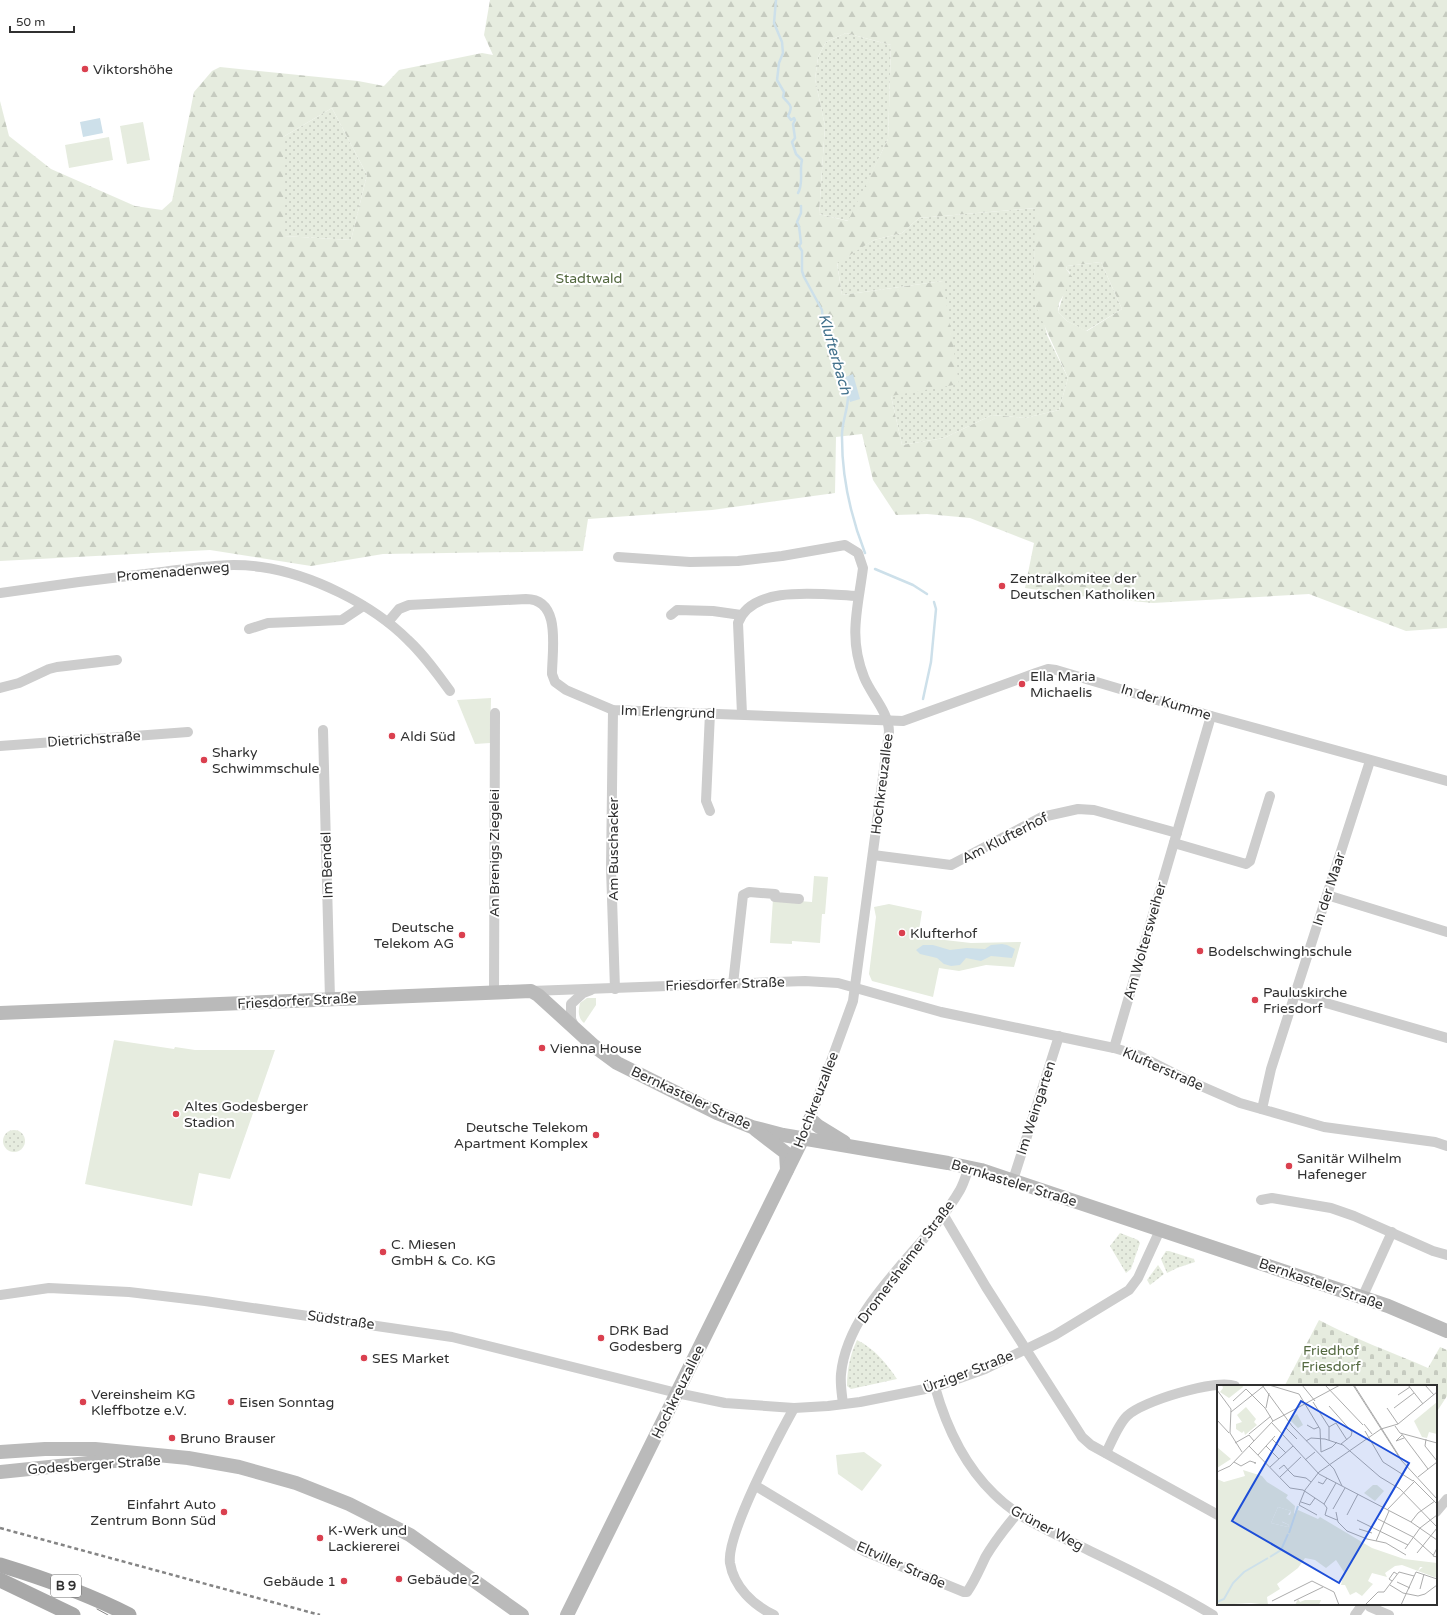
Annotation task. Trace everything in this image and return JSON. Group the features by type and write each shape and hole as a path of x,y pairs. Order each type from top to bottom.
{"main road":[{"name":"B 9","path":"0,1565 92,1596 129,1615"},
{"name":"B 9","path":"0,1580 73,1615"}],"street":[{"name":"Hochkreuzallee","path":"568,1615 803,1138 851,1008 889,732 887,719 864,678 858,657 854,631 863,564 858,553 852,548 845,545 782,556 738,561 690,562 618,557"},
{"name":"Promenadenweg","path":"0,593 220,565 254,566 287,573 313,582 363,606 388,622 418,650 450,691"},
{"path":"742,714 738,623 741,615 751,606 774,596 858,596"},
{"name":"Im Erlengrund","path":"388,622 399,609 410,605 526,599 537,601 546,608 552,618 552,674 554,682 566,690 613,710 887,719"},
{"path":"249,629 268,623 342,620 363,606"},
{"path":"672,615 677,610 713,611 741,615"},
{"path":"0,688 19,684 53,668 117,660"},
{"name":"In der Kumme","path":"887,719 906,720 1048,669 1067,672 1211,716 1447,781"},
{"name":"Am Buschacker","path":"613,710 611,868 615,989"},
{"name":"An Brenigs Ziegelei","path":"494,992 495,713"},
{"path":"710,713 706,801 710,810"},
{"name":"Am Woltersweiher","path":"1114,1048 1211,716"},
{"name":"Im Bendel","path":"323,730 330,999"},
{"name":"Dietrichstraße","path":"0,746 188,732"},
{"name":"In der Maar","path":"1262,1109 1271,1069 1370,761"},
{"path":"1174,844 1246,864 1250,861 1270,796"},
{"name":"Am Klufterhof","path":"873,856 951,865 1042,817 1065,811 1094,810 1177,833"},
{"path":"733,984 743,895 752,892 775,894 775,897 799,898"},
{"path":"1327,895 1447,932"},
{"name":"Friesdorfer Straße","path":"0,1014 494,992 595,988 615,989 805,981 838,983 854,987"},
{"name":"Klufterstraße","path":"854,987 941,1012 1114,1048 1138,1055 1234,1101 1324,1128 1435,1142 1447,1146"},
{"path":"576,1031 571,1019 571,1004 583,993 595,988"},
{"name":"Bernkasteler Straße","path":"531,991 541,998 576,1031 616,1063 717,1113 752,1127 803,1138 969,1167 1013,1180 1404,1312 1447,1331"},
{"path":"1295,994 1447,1038"},
{"name":"Im Weingarten","path":"1013,1180 1059,1036"},
{"path":"810,1119 818,1126 851,1146"},
{"path":"752,1127 786,1154 787,1171"},
{"name":"Dromersheimer Straße","path":"843,1404 841,1374 848,1345 857,1325 884,1286 943,1214 960,1189 969,1167"},
{"path":"1260,1200 1272,1198 1330,1208 1392,1232 1447,1256"},
{"path":"943,1214 986,1287 1082,1437 1091,1445 1217,1514"},
{"name":"Ürziger Straße","path":"677,1393 725,1403 794,1408 843,1404 884,1398 935,1387 1027,1349 1092,1314 1129,1290 1138,1278 1160,1230"},
{"path":"1362,1298 1392,1232"},
{"name":"Südstraße","path":"0,1295 49,1288 96,1289 205,1301 312,1316 452,1338 677,1393"},
{"path":"1106,1453 1127,1416 1144,1405 1182,1392 1217,1386"},
{"name":"Grüner Weg","path":"935,1387 948,1426 976,1473 993,1494 1017,1514 1044,1529 1155,1582 1213,1615"},
{"path":"774,1615 758,1606 743,1592 730,1563 731,1549 736,1530 794,1408"},
{"name":"Godesberger Straße","path":"0,1452 65,1448 95,1449 133,1454 188,1458 239,1467 268,1475 303,1486 349,1504 415,1539 522,1615"},
{"name":"Godesberger Straße","path":"0,1463 133,1454"},
{"name":"Godesberger Straße","path":"0,1472 98,1462 188,1458"},
{"name":"Eltviller Straße","path":"756,1486 864,1551 955,1590 964,1592 967,1592 971,1587 986,1557 1004,1529 1017,1514"},
{"path":"1437,1511 1447,1499"},
{"path":"1355,1615 1362,1605"},
{"path":"1369,1605 1370,1607 1389,1615"}],"green space":[{"name":"Stadtwald","path":"490,0 1447,0 1447,628 1406,631 1309,594 1153,603 1079,596 1025,588 1034,543 970,518 927,514 896,515 873,480 862,434 836,437 835,493 712,510 588,519 583,551 383,554 311,566 210,550 0,561 0,101 9,136 51,169 135,206 162,210 172,201 194,92 212,71 220,67 358,81 384,86 399,70 482,53 493,55 484,35","holes":["846,33 891,45 888,139 848,221 819,214 825,126 815,79 818,57 826,42","332,108 367,175 351,240 284,236 283,137","1035,208 1034,281 1036,307 1068,378 1059,410 1025,418 992,415 944,438 902,445 891,396 959,384 943,281 842,295 837,263 874,240 902,233 919,218","1101,262 1122,309 1087,331 1067,321 1058,312 1059,303 1073,278 1066,269 1067,266"]},
{"path":"846,33 891,45 888,139 849,221 819,214 825,126 815,79 818,57 826,42"},
{"path":"332,108 367,175 351,240 283,236 283,137"},
{"path":"143,122 150,160 127,164 120,126"},
{"path":"109,137 113,160 69,168 65,145"},
{"path":"1036,208 1034,281 1047,335 1068,378 1059,410 1025,418 992,415 944,438 902,445 891,396 943,281 842,295 837,262 874,240 902,233 919,218"},
{"path":"1101,262 1122,309 1086,331 1067,321 1058,312 1070,273 1066,269 1067,266"},
{"path":"491,698 490,743 475,744 457,700"},
{"path":"814,876 828,877 825,914 822,914 820,943 792,941 792,944 770,943 773,899 812,902"},
{"path":"889,904 922,911 918,937 971,943 1021,942 1014,967 986,965 959,971 939,968 933,997 872,981 869,974 876,917 874,907"},
{"path":"587,998 596,998 596,1005 584,1023 580,1017 579,1009 580,1003"},
{"name":"Altes Godesberger Stadion","path":"114,1040 174,1049 175,1047 195,1050 275,1050 230,1179 199,1173 192,1206 85,1184"},
{"path":"14,1130 18,1131 24,1137 24,1145 18,1151 14,1152 10,1151 4,1145 3,1141 4,1137 10,1131"},
{"path":"1120,1233 1138,1240 1140,1243 1131,1269 1126,1273 1110,1246"},
{"path":"1166,1251 1194,1259 1195,1262 1167,1273 1161,1259"},
{"path":"1158,1265 1164,1274 1150,1285 1147,1280"},
{"name":"Friedhof Friesdorf","path":"1319,1320 1359,1339 1428,1368 1440,1347 1447,1350 1447,1396 1437,1411 1437,1385 1285,1385"},
{"path":"857,1340 880,1357 897,1379 851,1389 847,1386 849,1363"},
{"path":"864,1452 882,1465 862,1491 838,1474 836,1455"}],"water":[{"path":"100,118 103,133 83,137 80,122"},
{"path":"853,374 860,399 850,402 843,378"},
{"path":"1002,944 1015,949 1012,958 991,956 981,961 966,958 960,965 951,966 944,964 937,958 920,954 916,950 923,945 933,945 950,950 967,948 985,949 991,945"}],"waterway":[{"name":"Klufterbach","path":"776,0 774,23 782,42 783,53 779,63 777,80 784,92 783,97 791,107 788,116 791,120 794,118 795,120 793,124 795,138 792,142 796,154 802,160 801,185 798,193"},
{"name":"Klufterbach","path":"801,206 801,213 797,222 799,226 801,243 799,246 802,251 802,271 822,310 823,323 844,381"},
{"name":"Klufterbach","path":"848,393 842,432 842,453 848,497 865,553"},
{"name":"Klufterbach","path":"875,569 913,585 927,594"},
{"name":"Klufterbach","path":"923,699 931,662 936,609 934,602"}],"tram line":[{"path":"97,1609 108,1615"}],"railway":[{"path":"0,1528 320,1615"}],"place":[{"name":"Viktorshöhe","path":"85,69"},
{"name":"Zentralkomitee der Deutschen Katholiken","path":"1002,586"},
{"name":"Ella Maria Michaelis","path":"1022,684"},
{"name":"Aldi Süd","path":"392,736"},
{"name":"Sharky Schwimmschule","path":"204,760"},
{"name":"Klufterhof","path":"902,933"},
{"name":"Deutsche Telekom AG","path":"462,935"},
{"name":"Bodelschwinghschule","path":"1200,951"},
{"name":"Pauluskirche Friesdorf","path":"1255,1000"},
{"name":"Vienna House","path":"542,1048"},
{"name":"Altes Godesberger Stadion","path":"176,1114"},
{"name":"Deutsche Telekom Apartment Komplex","path":"596,1135"},
{"name":"Sanitär Wilhelm Hafeneger","path":"1289,1166"},
{"name":"C. Miesen GmbH & Co. KG","path":"383,1252"},
{"name":"DRK Bad Godesberg","path":"601,1338"},
{"name":"SES Market","path":"364,1358"},
{"name":"Vereinsheim KG Kleffbotze e.V.","path":"83,1402"},
{"name":"Eisen Sonntag","path":"231,1402"},
{"name":"Bruno Brauser","path":"172,1438"},
{"name":"Einfahrt Auto Zentrum Bonn Süd","path":"224,1512"},
{"name":"K-Werk und Lackiererei","path":"320,1538"},
{"name":"Gebäude 2","path":"399,1579"},
{"name":"Gebäude 1","path":"344,1581"}]}
